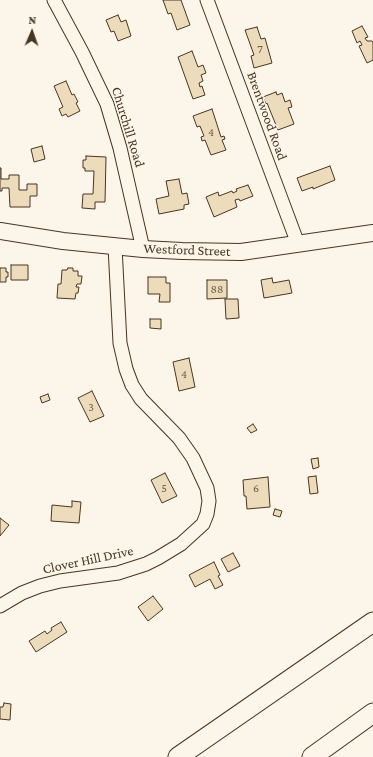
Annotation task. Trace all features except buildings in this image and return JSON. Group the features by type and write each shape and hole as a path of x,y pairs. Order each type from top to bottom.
{"highway":[{"path":"178,757 373,622"},
{"path":"312,757 373,713"}],"main road":[{"name":"Westford Street","path":"0,231 63,241 143,249 241,252 373,233"}],"street":[{"name":"Churchill Road","path":"54,0 82,52 107,104 120,148 143,249"},
{"name":"Brentwood Road","path":"207,0 298,244"},
{"name":"Clover Hill Drive","path":"0,606 22,593 40,586 60,581 118,573 146,564 181,544 203,524 207,514 209,501 208,488 193,458 179,438 141,399 132,385 126,369 120,343 115,246"}]}
